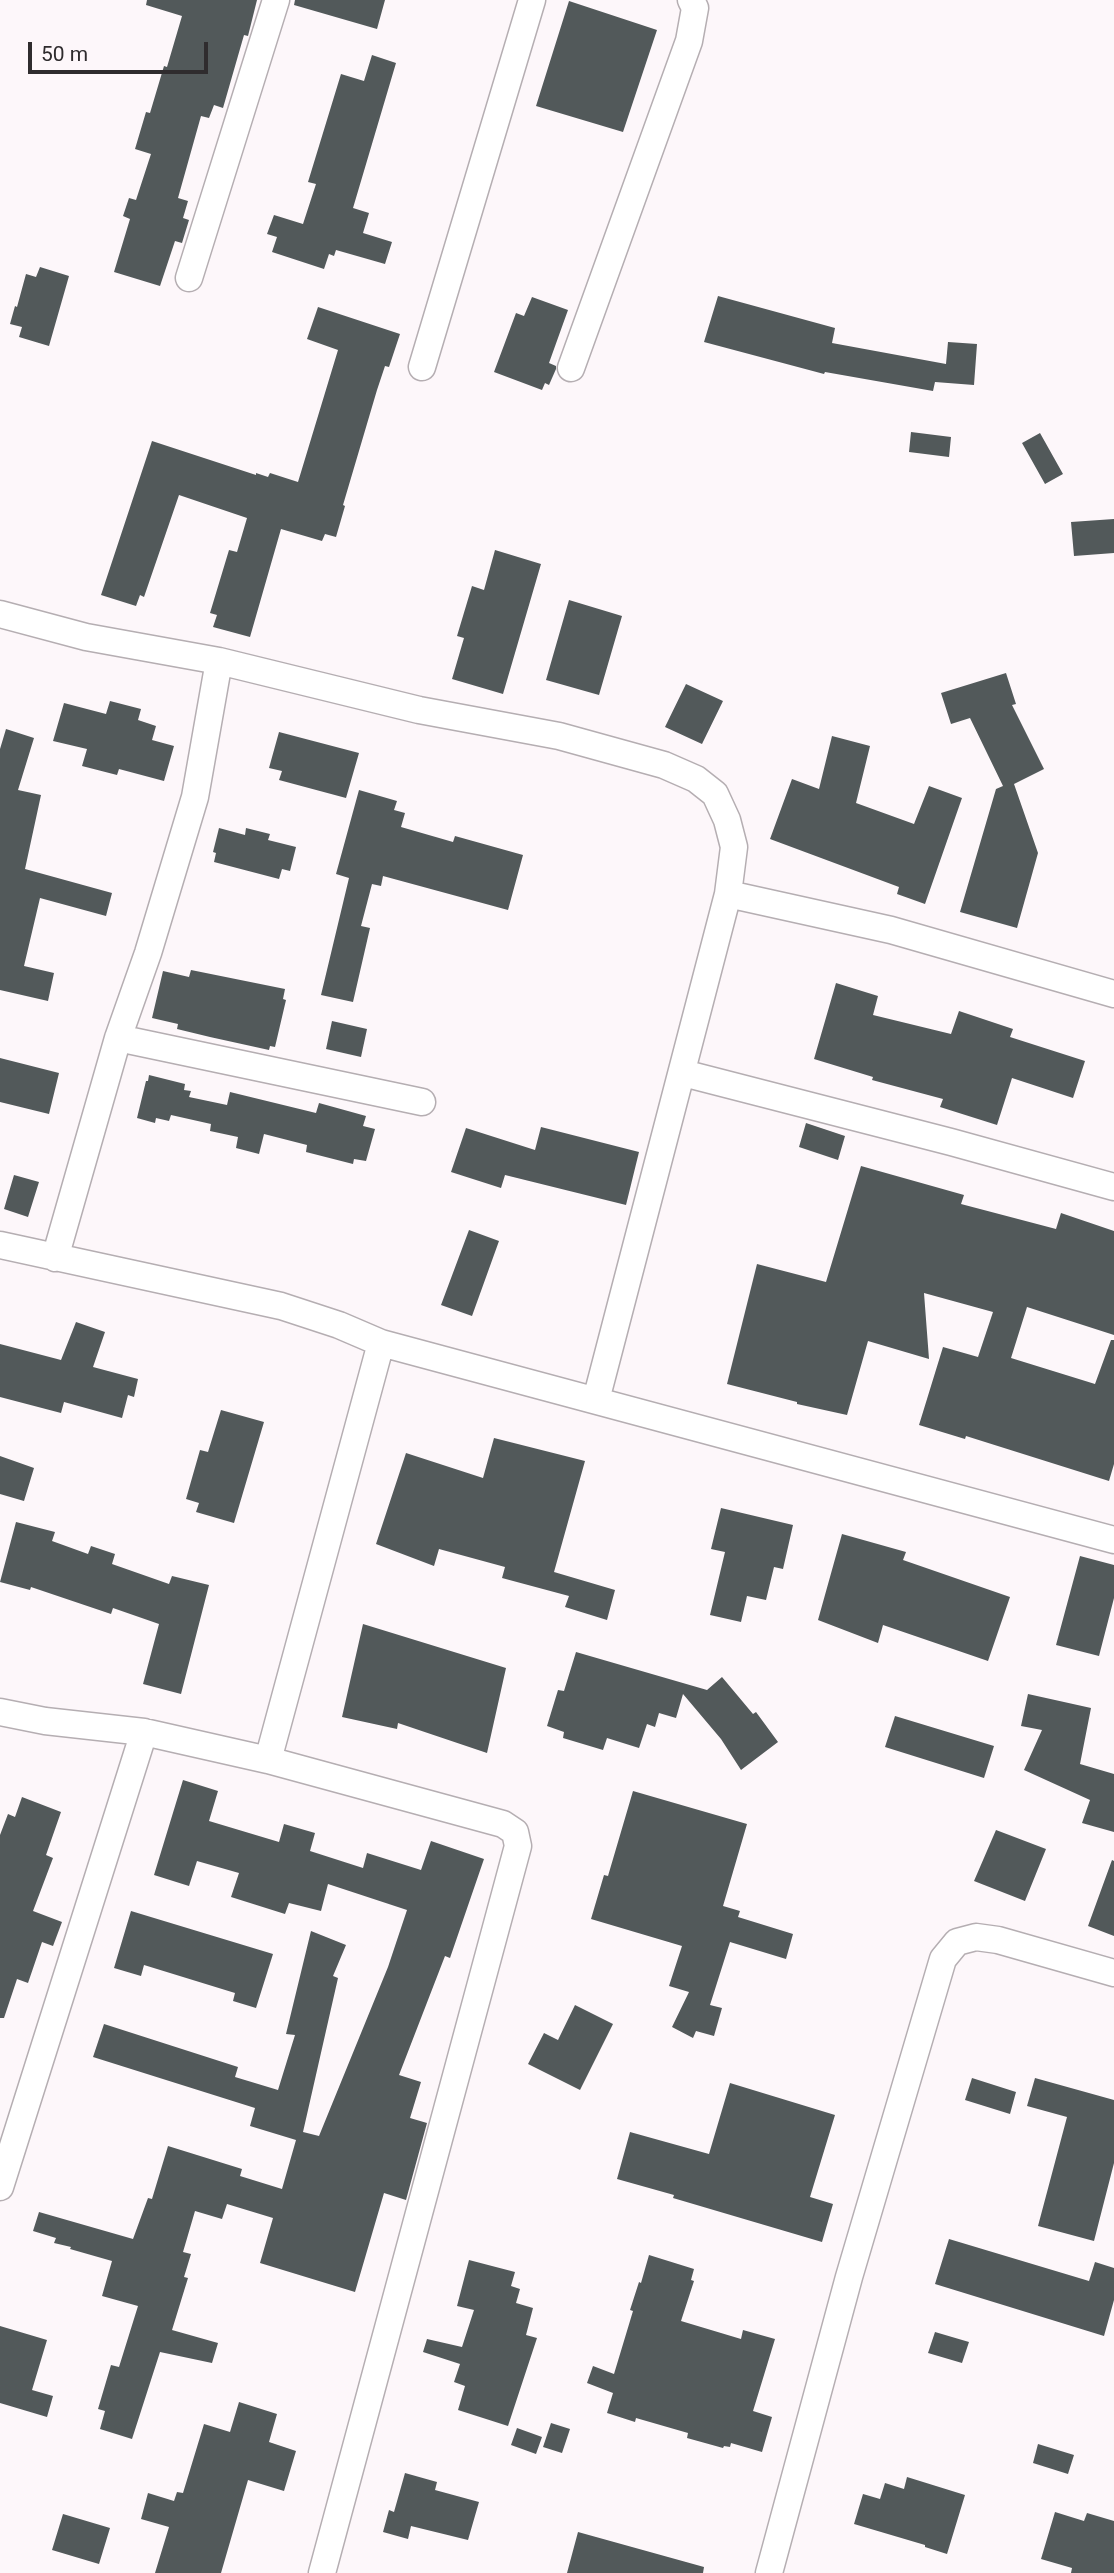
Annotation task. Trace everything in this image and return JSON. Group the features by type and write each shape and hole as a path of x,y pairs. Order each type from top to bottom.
{"street":[{"path":"189,278 276,0"},
{"path":"422,367 532,0"},
{"path":"571,368 689,41 695,8 691,0"},
{"path":"0,614 86,637 219,661 419,710 559,736 664,765 696,779 715,794 727,820 734,847 728,894 596,1400"},
{"path":"55,1258 118,1038 148,953 195,797 219,661"},
{"path":"728,894 891,930 1114,994"},
{"path":"118,1038 422,1102"},
{"path":"683,1073 1114,1187"},
{"path":"0,1245 281,1306 339,1325 381,1343 1114,1540"},
{"path":"268,1760 381,1343"},
{"path":"0,1712 45,1721 144,1732 268,1760 503,1824 515,1832 518,1846 322,2573"},
{"path":"0,2187 5,2156 144,1732"},
{"path":"769,2573 849,2277 943,1959 957,1942 976,1937 998,1940 1114,1973"}],"building":[{"path":"147,0 257,0 248,36 244,35 223,108 214,105 209,118 201,116 178,198 188,201 183,218 189,220 182,243 175,241 160,286 114,272 130,219 123,216 129,198 136,200 151,154 135,149 146,112 150,113 164,66 167,67 182,16 146,5"},
{"path":"295,0 385,0 377,29 294,5"},
{"path":"569,1 657,30 623,132 536,106"},
{"path":"372,55 396,63 353,208 369,213 363,233 392,242 385,264 336,250 334,256 329,254 324,269 272,252 277,237 267,234 274,215 303,224 316,184 308,182 341,74 364,81"},
{"path":"40,267 69,276 49,346 19,337 22,327 10,324 26,274 36,277"},
{"path":"718,296 835,328 832,343 946,364 948,342 977,344 974,385 935,382 933,391 825,372 824,374 704,342"},
{"path":"532,297 568,310 549,363 556,366 556,369 549,385 545,383 542,390 494,372 516,313 524,316"},
{"path":"318,307 400,334 389,367 385,366 377,390 336,537 325,534 322,541 281,529 250,637 213,627 217,615 210,613 229,550 237,552 247,518 179,495 144,597 140,595 136,606 101,595 152,441 256,475 268,477 270,473 298,482 338,350 307,339"},
{"path":"911,432 951,437 949,457 909,452"},
{"path":"1040,433 1063,474 1045,484 1022,443"},
{"path":"1114,519 1114,553 1074,556 1071,522"},
{"path":"495,550 541,564 503,694 452,679 464,638 457,636 472,586 484,590"},
{"path":"569,600 622,616 599,695 546,680"},
{"path":"1006,673 1016,704 1012,705 1044,769 1014,784 1038,853 1017,928 960,912 996,789 1003,786 970,718 951,724 941,693"},
{"path":"686,684 723,701 702,744 665,727"},
{"path":"110,701 141,709 138,720 156,726 152,740 174,746 164,781 119,769 117,775 82,766 87,749 53,741 64,703 106,714"},
{"path":"6,729 34,738 18,790 41,795 25,869 112,893 106,916 40,898 24,966 54,973 48,1001 0,990 0,749"},
{"path":"279,732 359,753 346,798 279,780 282,771 269,768"},
{"path":"832,736 870,746 856,803 914,824 929,786 962,798 925,904 897,894 899,887 770,839 792,779 819,789"},
{"path":"359,790 397,801 394,810 405,813 401,827 453,842 455,836 523,855 508,910 383,876 381,886 372,884 361,926 370,928 353,1002 321,995 349,878 336,874"},
{"path":"219,828 245,835 246,828 270,834 268,840 296,847 290,871 282,869 279,879 214,862 216,853 213,852"},
{"path":"191,970 285,989 283,999 286,1000 275,1047 270,1046 269,1050 210,1037 177,1029 178,1024 152,1018 163,971 189,977"},
{"path":"836,983 878,996 873,1015 951,1034 959,1011 1013,1029 1010,1037 1085,1061 1073,1098 1012,1078 997,1125 940,1107 943,1099 872,1080 873,1077 814,1059"},
{"path":"332,1021 367,1029 361,1057 326,1049"},
{"path":"0,1058 59,1073 49,1114 0,1102"},
{"path":"149,1075 185,1084 184,1090 191,1091 189,1097 227,1105 230,1092 316,1113 319,1103 366,1116 363,1126 375,1129 366,1161 354,1159 353,1164 306,1152 307,1145 264,1134 259,1154 236,1148 238,1137 210,1131 211,1124 171,1115 169,1121 156,1118 155,1123 137,1118"},
{"path":"806,1123 845,1136 838,1160 799,1147"},
{"path":"541,1127 639,1152 626,1205 505,1175 501,1188 451,1172 466,1128 535,1150"},
{"path":"861,1166 964,1195 961,1204 1056,1229 1061,1213 1114,1231 1114,1335 1027,1307 1011,1358 1095,1384 1111,1340 1114,1340 1114,1464 1109,1481 966,1436 965,1439 919,1425 943,1347 978,1357 993,1312 924,1293 929,1359 868,1341 847,1415 727,1384 757,1264 826,1282"},
{"path":"14,1175 39,1182 28,1217 4,1209"},
{"path":"469,1230 499,1241 472,1316 441,1305"},
{"path":"76,1322 105,1332 93,1367 138,1379 134,1397 128,1395 122,1418 64,1402 61,1413 0,1397 0,1344 61,1360"},
{"path":"221,1410 264,1422 234,1523 196,1512 199,1503 186,1499 200,1450 208,1452"},
{"path":"494,1438 585,1461 554,1572 615,1590 607,1620 565,1607 569,1596 502,1578 505,1567 439,1549 434,1566 376,1544 406,1453 483,1478"},
{"path":"0,1456 34,1468 24,1501 0,1494"},
{"path":"721,1508 793,1525 783,1569 774,1567 766,1600 747,1596 741,1622 710,1615 725,1552 711,1549"},
{"path":"16,1522 55,1532 52,1541 88,1554 91,1546 115,1554 112,1564 169,1584 172,1576 209,1585 181,1694 143,1684 159,1624 113,1608 111,1614 31,1587 30,1590 0,1582"},
{"path":"842,1534 906,1552 903,1560 1010,1597 988,1661 883,1625 878,1643 818,1620"},
{"path":"1080,1556 1114,1565 1114,1598 1099,1656 1056,1645"},
{"path":"363,1624 506,1668 487,1753 398,1723 397,1729 342,1717"},
{"path":"576,1652 707,1690 722,1677 753,1714 756,1712 778,1742 741,1770 721,1739 683,1694 676,1718 659,1713 655,1727 647,1724 639,1748 607,1738 603,1750 563,1738 564,1732 547,1726 558,1690 564,1691"},
{"path":"1028,1694 1091,1708 1080,1764 1114,1774 1114,1832 1082,1823 1090,1800 1024,1770 1042,1730 1021,1726"},
{"path":"895,1716 994,1746 984,1778 885,1747"},
{"path":"183,1780 218,1791 209,1821 279,1842 284,1824 315,1833 310,1851 363,1868 367,1853 421,1870 431,1841 484,1859 450,1958 445,1956 399,2075 421,2082 410,2118 427,2123 406,2200 384,2193 355,2292 260,2263 273,2218 227,2204 222,2219 195,2211 183,2252 191,2254 184,2277 188,2278 172,2330 218,2343 212,2363 160,2352 132,2439 100,2429 105,2411 98,2409 111,2365 119,2367 138,2306 102,2296 112,2261 54,2243 56,2238 33,2231 39,2212 133,2239 148,2198 152,2199 168,2146 242,2169 240,2176 282,2189 296,2140 250,2126 255,2108 93,2057 104,2024 238,2067 235,2077 278,2090 295,2035 286,2034 311,1931 346,1945 333,1976 338,1978 303,2132 319,2136 388,1967 407,1910 328,1884 321,1911 289,1903 285,1914 231,1897 239,1873 197,1861 189,1886 154,1875"},
{"path":"633,1791 747,1824 723,1906 740,1911 738,1917 793,1934 786,1959 730,1942 710,2005 722,2008 714,2036 696,2031 693,2038 672,2027 689,1992 669,1986 682,1946 591,1919 604,1875 608,1876"},
{"path":"22,1797 61,1812 46,1855 53,1858 33,1911 62,1922 53,1946 42,1942 28,1983 17,1979 4,2018 0,2018 0,1835 8,1814 15,1817"},
{"path":"996,1830 1046,1849 1025,1901 974,1881"},
{"path":"1112,1860 1114,1861 1114,1936 1088,1926"},
{"path":"131,1911 273,1954 256,2008 233,2001 235,1993 144,1965 141,1976 114,1968"},
{"path":"575,2005 613,2024 580,2090 528,2064 544,2033 558,2040"},
{"path":"972,2078 1016,2092 1010,2114 965,2100"},
{"path":"1035,2078 1114,2100 1114,2163 1094,2241 1038,2226 1067,2117 1027,2106"},
{"path":"730,2083 835,2115 810,2197 833,2204 822,2242 617,2179 630,2132 709,2154"},
{"path":"949,2239 1089,2281 1095,2262 1114,2268 1114,2300 1104,2336 935,2284"},
{"path":"649,2255 694,2269 691,2280 694,2281 681,2321 741,2339 743,2330 775,2339 753,2411 772,2417 762,2452 731,2443 730,2447 723,2448 687,2438 688,2433 607,2413 613,2393 587,2383 593,2366 614,2374 633,2311 630,2310"},
{"path":"469,2260 515,2272 511,2286 520,2289 516,2303 533,2308 526,2335 537,2338 508,2426 458,2410 465,2386 454,2382 460,2364 423,2352 427,2339 462,2347 474,2310 457,2306"},
{"path":"0,2326 47,2340 32,2390 53,2396 47,2417 0,2403"},
{"path":"935,2332 969,2342 962,2363 928,2353"},
{"path":"239,2402 277,2414 269,2442 296,2451 284,2491 248,2480 221,2573 155,2573 169,2527 141,2519 148,2493 174,2501 177,2492 183,2493 204,2424 230,2432"},
{"path":"551,2423 570,2429 562,2453 543,2447"},
{"path":"517,2428 542,2437 536,2454 511,2445"},
{"path":"1038,2444 1074,2455 1068,2474 1033,2463"},
{"path":"405,2473 437,2482 435,2490 479,2502 468,2540 411,2526 408,2539 383,2532 389,2510 394,2512"},
{"path":"907,2477 965,2495 947,2554 854,2524 863,2494 880,2499 885,2483 904,2489"},
{"path":"1055,2512 1084,2521 1087,2513 1114,2521 1114,2573 1071,2573 1072,2568 1041,2559"},
{"path":"63,2514 110,2528 99,2564 52,2550"},
{"path":"578,2532 704,2567 703,2573 567,2573"}]}
